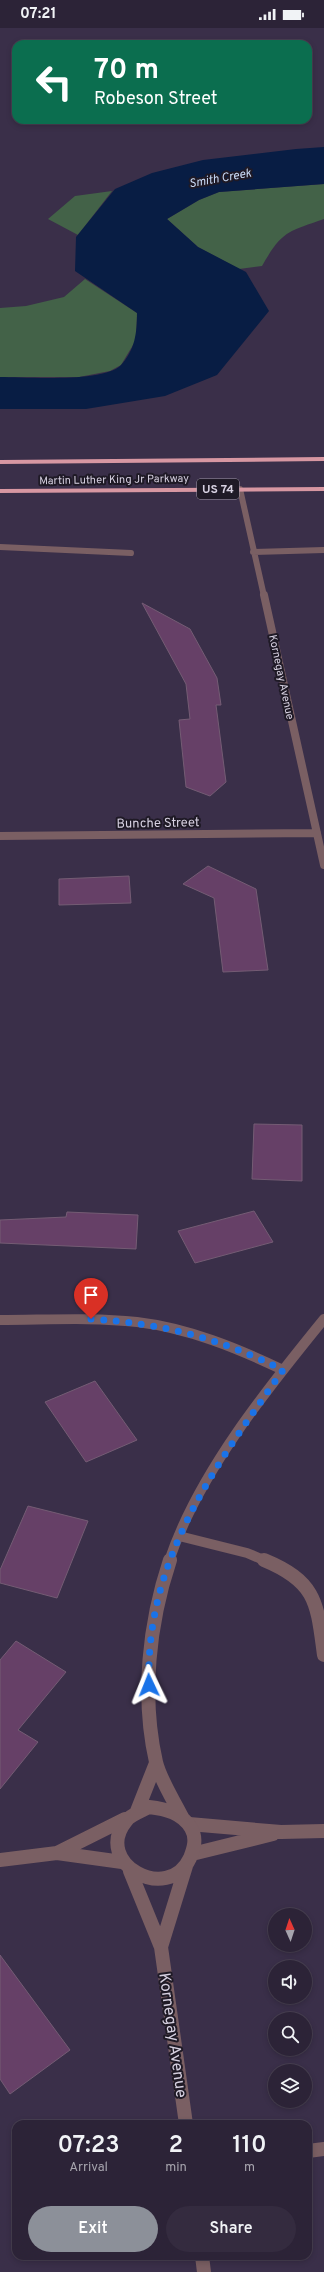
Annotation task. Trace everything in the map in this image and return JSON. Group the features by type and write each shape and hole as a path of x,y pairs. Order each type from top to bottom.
{"highway":[{"name":"Martin Luther King Jr Parkway","path":"0,462 324,459"},
{"name":"Martin Luther King Jr Parkway","path":"0,492 324,489"}],"street":[{"name":"Kornegay Avenue","path":"240,489 324,865"},
{"path":"0,547 38,548 92,553 132,553"},
{"path":"253,552 324,550"},
{"name":"Bunche Street","path":"0,836 317,833"},
{"path":"0,1320 91,1319 164,1327 216,1340 283,1370"},
{"path":"189,1860 194,1842 185,1820 156,1763 150,1711 148,1658 158,1596 180,1536 194,1504 230,1444 283,1370 324,1319"},
{"path":"180,1536 247,1553 281,1567 304,1583 318,1610 324,1655"},
{"path":"156,1763 132,1814 120,1827 116,1838 117,1850 126,1866 140,1877 153,1879 176,1873 189,1860 281,1832"},
{"path":"57,1853 132,1814 149,1807 160,1807 172,1810 185,1820 281,1832 324,1831"},
{"path":"0,1860 57,1853 126,1866"},
{"name":"Kornegay Avenue","path":"161,1947 189,1860"},
{"name":"Kornegay Avenue","path":"126,1866 161,1947 185,2120"},
{"path":"312,2150 324,2149"},
{"path":"202,2260 204,2272"}],"green space":[{"path":"324,184 324,219 293,230 287,234 275,246 262,266 239,269 198,247 167,219 199,200 219,192"},
{"path":"112,191 78,235 48,219 75,196"},
{"path":"85,279 137,313 136,340 121,365 110,371 79,377 0,377 0,308 26,306 64,297"}],"water":[{"name":"Smith Creek","path":"324,147 324,184 219,192 199,200 167,219 198,247 246,272 269,311 217,375 165,396 86,409 0,409 0,377 82,377 112,371 121,365 126,359 136,334 137,313 75,271 76,237 115,189 152,173 203,160"}],"building":[{"path":"142,603 190,629 217,678 221,705 216,705 226,782 210,796 186,787 179,720 190,719 186,684"},
{"path":"208,866 256,889 268,970 223,972 214,898 183,884"},
{"path":"129,876 131,903 59,905 59,879"},
{"path":"254,1124 302,1125 302,1181 252,1179"},
{"path":"254,1211 273,1242 195,1263 178,1231"},
{"path":"67,1212 138,1215 136,1249 0,1243 0,1220 66,1217"},
{"path":"95,1381 137,1440 86,1462 45,1402"},
{"path":"28,1506 88,1521 57,1598 0,1583 0,1570"},
{"path":"16,1641 66,1672 18,1730 38,1742 0,1789 0,1660"},
{"path":"0,1955 70,2050 10,2094 0,2079"}],"route":[{"path":"91,1319 136,1322 164,1327 216,1340 283,1370 230,1444 194,1504 173,1550 158,1596 148,1658 149,1685"}]}
